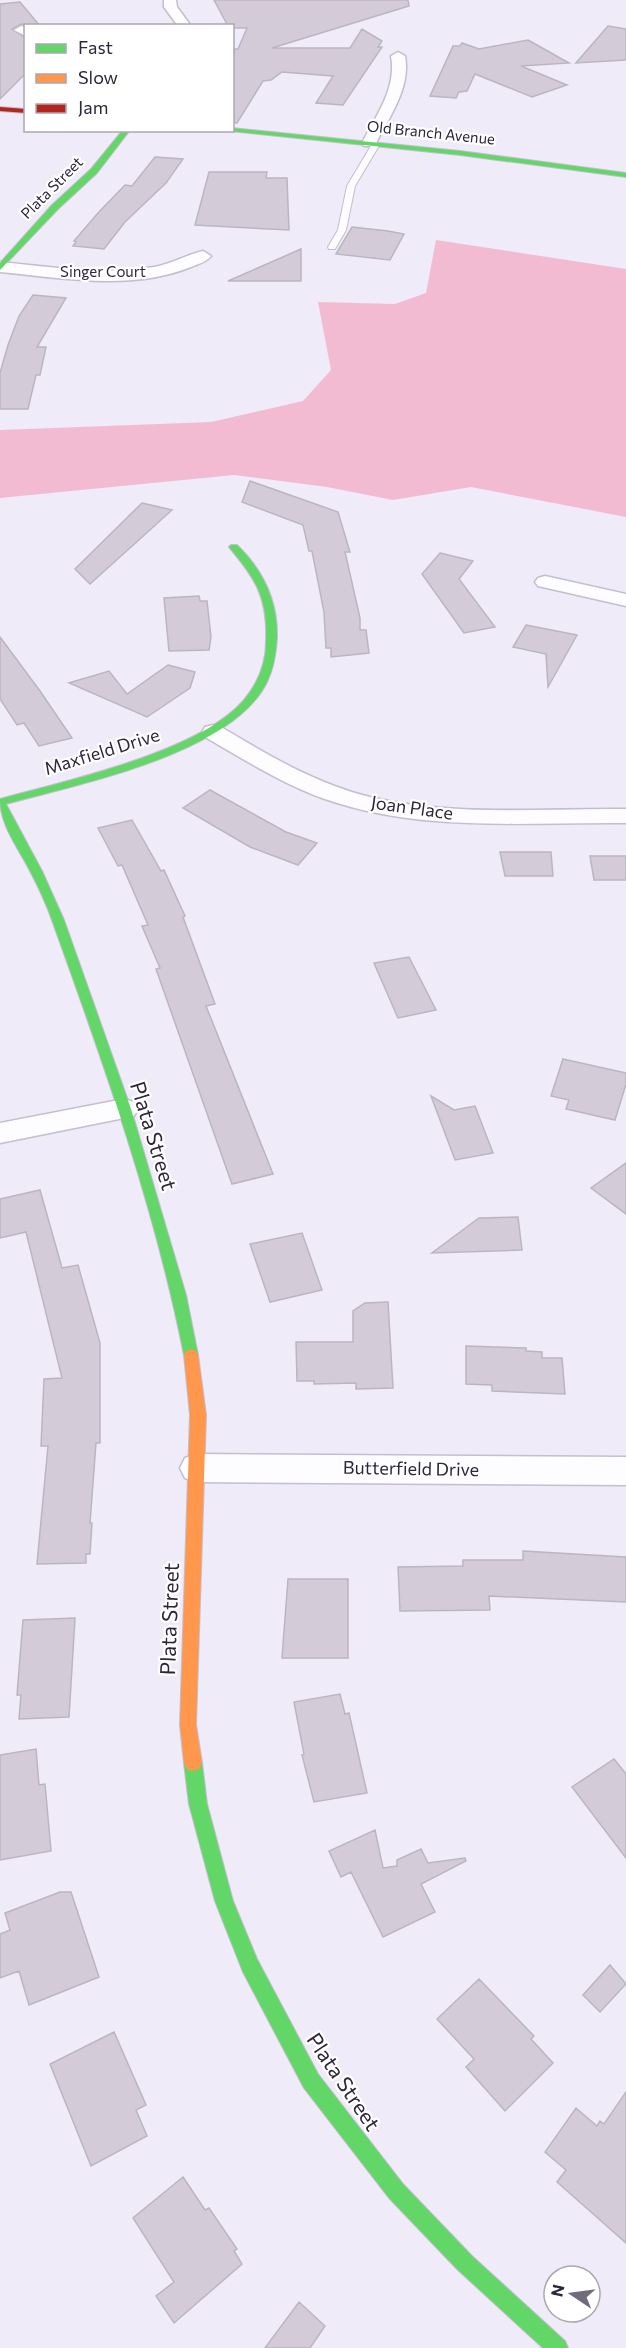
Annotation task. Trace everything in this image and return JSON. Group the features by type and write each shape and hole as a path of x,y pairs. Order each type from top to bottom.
{"street":[{"path":"170,0 171,7 184,24"},
{"path":"373,143 400,81 401,68 398,56"},
{"path":"0,109 24,111"},
{"name":"Old Branch Avenue","path":"234,130 373,143 626,175"},
{"name":"Plata Street","path":"0,268 55,207 94,171 126,132"},
{"name":"Singer Court","path":"0,268 84,274 128,273 172,268 203,256"},
{"name":"Maxfield Drive","path":"0,803 138,764 213,732 233,717 256,693 269,668 274,641 262,579 250,560 234,546"},
{"path":"545,582 626,600"},
{"name":"Joan Place","path":"213,732 278,771 322,789 393,809 472,816 626,816"},
{"name":"Plata Street","path":"0,803 36,871 58,920 124,1109 184,1316 192,1358 198,1414 188,1725 198,1804 228,1911 250,1965 307,2073 351,2134 396,2191 457,2255 558,2348"},
{"path":"0,1133 124,1109"},
{"name":"Butterfield Drive","path":"196,1468 626,1471"}],"lane":[{"path":"332,248 342,230 351,186 373,143"}],"shaded area":[{"path":"436,240 626,269 626,517 471,487 393,500 327,487 234,475 0,498 0,430 211,422 303,401 331,370 318,302 395,304 426,293"}],"building":[{"path":"214,0 408,0 409,6 272,48 350,48 362,29 382,41 378,47 382,47 343,105 316,103 333,76 282,72 271,80 263,81 237,123 234,123 234,49 238,49 247,28 234,28 234,24 227,24"},
{"path":"20,2 38,24 21,24 12,29 24,37 24,75 0,99 0,4"},
{"path":"608,26 626,29 626,60 576,63"},
{"path":"528,40 569,63 521,66 567,85 532,97 475,74 467,91 459,92 456,98 430,96 453,46 460,46 462,43 479,49"},
{"path":"155,157 183,159 166,183 125,222 104,249 73,246 76,242 74,241 98,213 125,185 132,186"},
{"path":"209,172 267,172 266,178 287,178 289,230 195,225"},
{"path":"352,227 404,234 390,260 336,254"},
{"path":"301,249 301,281 228,281"},
{"path":"33,295 66,298 37,347 46,347 40,375 36,375 28,409 0,409 0,373 8,345 19,316"},
{"path":"250,481 338,512 350,552 345,552 360,618 360,630 366,630 369,653 331,657 331,648 326,648 324,612 312,551 309,551 303,525 242,502"},
{"path":"142,503 172,510 90,584 75,569"},
{"path":"440,553 473,561 459,579 495,627 464,633 422,574"},
{"path":"199,596 200,601 207,601 211,637 209,650 169,651 164,598"},
{"path":"526,625 577,635 548,687 546,654 513,647"},
{"path":"0,637 72,738 39,746 24,723 17,725 0,699"},
{"path":"168,665 195,672 190,688 147,717 69,683 109,671 127,694"},
{"path":"210,790 286,832 317,843 298,865 250,847 183,808"},
{"path":"132,820 161,871 164,870 185,916 183,917 215,1004 206,1006 273,1174 232,1184 156,969 160,968 142,926 148,925 122,865 118,866 98,828"},
{"path":"500,852 551,852 553,876 505,876"},
{"path":"590,856 626,856 626,880 594,880"},
{"path":"409,957 436,1010 398,1018 374,963"},
{"path":"563,1059 626,1073 626,1084 615,1120 566,1109 569,1100 551,1096"},
{"path":"431,1096 454,1110 475,1106 493,1153 455,1160"},
{"path":"626,1163 626,1214 591,1188"},
{"path":"40,1190 62,1268 78,1265 100,1343 100,1443 96,1443 90,1554 86,1554 86,1563 37,1564 48,1446 41,1446 44,1379 62,1378 26,1232 0,1238 0,1199"},
{"path":"518,1217 522,1250 432,1253 479,1218"},
{"path":"302,1233 322,1290 270,1302 250,1244"},
{"path":"388,1302 393,1388 356,1389 356,1383 314,1384 314,1381 297,1381 296,1342 353,1342 353,1311 365,1303"},
{"path":"466,1346 526,1348 526,1351 542,1352 542,1358 562,1358 565,1394 492,1391 492,1385 466,1384"},
{"path":"523,1551 626,1557 626,1602 489,1596 490,1610 400,1611 398,1567 463,1566 463,1560 523,1560"},
{"path":"288,1579 348,1579 348,1658 282,1658"},
{"path":"75,1618 69,1717 19,1719 21,1695 17,1695 23,1620"},
{"path":"340,1694 345,1714 349,1713 367,1793 314,1802 302,1755 304,1754 294,1702"},
{"path":"36,1749 39,1785 45,1784 51,1851 0,1860 0,1755"},
{"path":"614,1759 626,1774 626,1858 572,1787"},
{"path":"375,1830 383,1868 397,1866 397,1860 421,1849 428,1863 465,1858 466,1861 421,1884 435,1912 383,1937 351,1872 341,1877 329,1851"},
{"path":"60,1892 71,1892 99,1977 29,2005 19,1971 0,1978 0,1934 10,1930 5,1913"},
{"path":"610,1965 626,1984 600,2012 583,1995"},
{"path":"479,1979 534,2036 531,2039 553,2063 505,2111 466,2067 474,2059 437,2019"},
{"path":"114,2032 146,2105 136,2110 147,2136 91,2166 50,2064"},
{"path":"626,2092 626,2243 557,2182 566,2170 545,2152 576,2108 597,2126 600,2121 604,2124"},
{"path":"183,2177 205,2210 209,2208 237,2249 234,2251 242,2264 174,2323 156,2296 174,2282 133,2218"},
{"path":"299,2302 325,2326 310,2348 265,2348"}],"traffic: fast":[{"path":"234,130 460,153 626,175"},
{"path":"0,268 55,207 94,171 125,132"},
{"path":"0,802 108,772 176,748 226,721 246,704 262,682 271,657 272,627 261,583 250,564 234,547"},
{"path":"0,804 36,871 58,920 124,1109 179,1295 191,1355"},
{"path":"193,1763 198,1804 224,1901 250,1965 311,2081 396,2191 465,2263 558,2348"}],"traffic: slow":[{"path":"191,1355 198,1415 188,1725 193,1763"}],"traffic: jam":[{"path":"0,109 24,111"}]}
